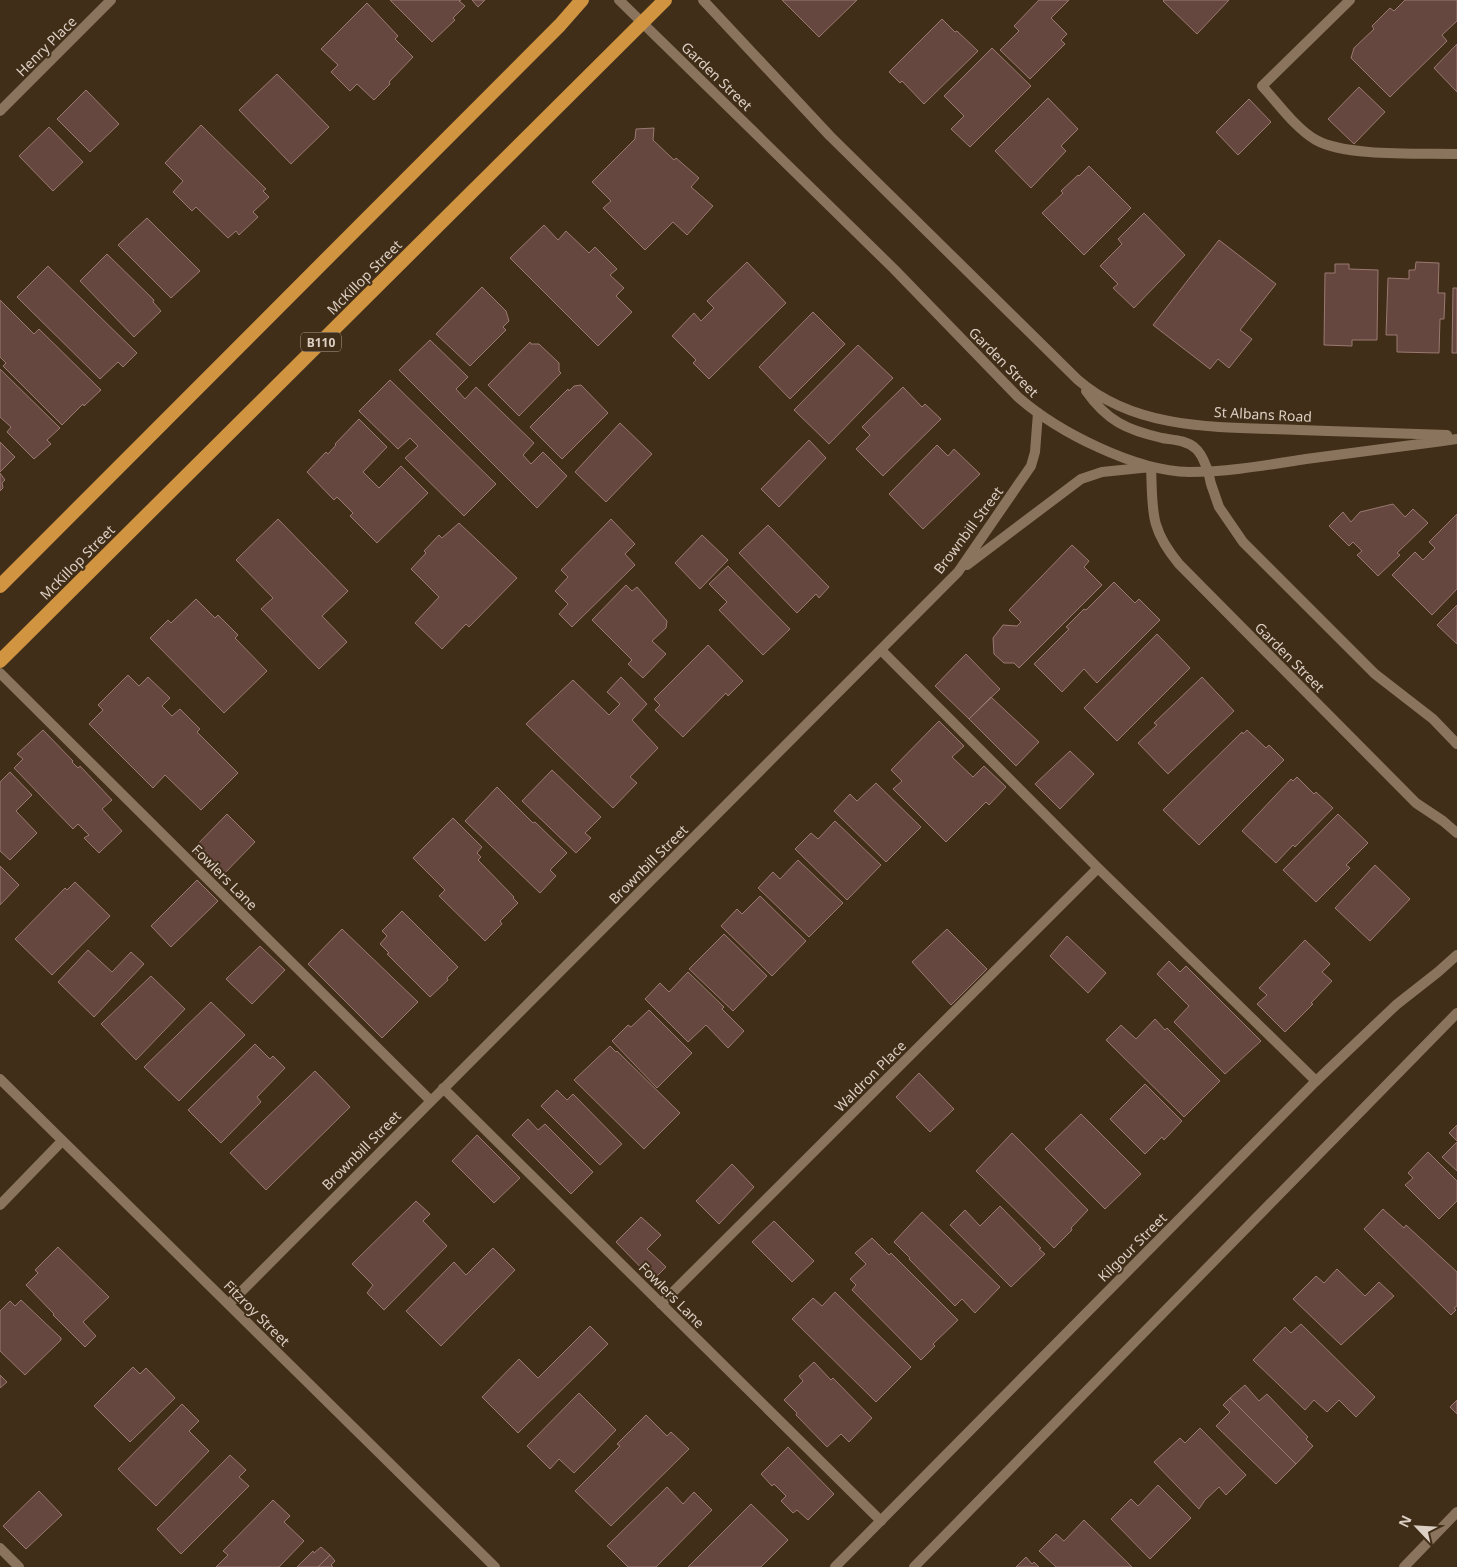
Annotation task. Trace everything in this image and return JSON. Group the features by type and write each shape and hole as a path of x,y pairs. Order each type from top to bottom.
{"highway":[{"path":"0,586 546,39 582,0"},
{"name":"McKillop Street","path":"0,660 665,0"}],"street":[{"name":"Henry Place","path":"0,111 111,0"},
{"name":"Garden Street","path":"619,0 894,269 1012,390 1038,413 1092,444 1151,466 1153,509 1156,526 1159,536 1179,564 1416,803 1457,833"},
{"path":"702,0 830,136 1078,380 1096,404 1109,417 1120,425 1134,431 1189,444 1198,450 1208,471 1219,507 1243,542 1375,674 1433,719 1457,744"},
{"path":"1350,0 1262,86 1306,133 1318,141 1355,151 1457,154"},
{"name":"St Albans Road","path":"1078,380 1097,395 1118,405 1143,415 1173,422 1457,437"},
{"name":"Brownbill Street","path":"229,1304 430,1100 958,572 1031,466 1035,452 1038,413"},
{"name":"St Albans Road","path":"1151,466 1188,472 1227,471 1457,437"},
{"path":"958,572 1080,479 1102,472 1151,466"},
{"path":"881,650 1098,868 1316,1081"},
{"name":"Fowlers Lane","path":"0,673 430,1100"},
{"name":"Waldron Place","path":"661,1304 1098,868"},
{"name":"Kilgour Street","path":"835,1567 1316,1081 1396,1005 1457,955"},
{"path":"914,1567 1457,1013"},
{"name":"Fitzroy Street","path":"0,1079 495,1567"},
{"name":"Fowlers Lane","path":"443,1088 881,1521"},
{"path":"0,1204 62,1141"},
{"path":"1404,1567 1457,1512"},
{"path":"0,1548 20,1567"}],"building":[{"path":"390,0 461,0 459,1 465,6 453,18 455,20 432,42"},
{"path":"472,0 485,0 478,7"},
{"path":"782,0 857,0 819,37"},
{"path":"1039,0 1069,0 1051,18 1067,34 1061,40 1065,44 1030,79 1000,50 1019,31 1014,26"},
{"path":"1164,0 1229,0 1197,34"},
{"path":"1405,0 1457,0 1457,21 1442,35 1447,41 1390,97 1351,58 1354,48 1374,29 1372,26 1390,8 1394,11"},
{"path":"367,3 398,36 395,39 413,57 374,100 357,84 350,91 331,72 338,65 321,49"},
{"path":"942,19 978,51 924,104 902,81 900,83 889,72"},
{"path":"1457,44 1457,92 1434,68"},
{"path":"992,48 1031,86 970,147 951,129 964,116 944,96"},
{"path":"277,74 329,127 291,164 239,110"},
{"path":"1359,87 1385,112 1354,144 1328,119"},
{"path":"86,90 119,124 90,152 57,119"},
{"path":"1048,98 1078,129 1061,146 1066,151 1031,188 995,151"},
{"path":"1249,99 1271,122 1238,155 1216,132"},
{"path":"201,125 266,189 263,191 269,197 253,212 258,217 239,235 236,231 228,238 196,207 192,211 173,192 183,181 165,163"},
{"path":"49,127 83,162 53,191 19,156"},
{"path":"654,128 653,140 674,160 676,158 699,178 691,187 713,206 687,235 673,222 645,250 603,208 611,201 592,182 635,139 636,129"},
{"path":"1089,166 1131,208 1084,255 1042,213 1063,193 1061,191"},
{"path":"1144,213 1185,255 1134,308 1113,288 1118,284 1100,266 1122,244 1118,239"},
{"path":"147,218 200,271 171,298 118,245"},
{"path":"544,225 558,240 566,231 589,253 595,247 617,269 610,275 624,288 616,296 632,312 598,346 510,258"},
{"path":"1219,240 1276,284 1240,330 1252,339 1229,368 1218,359 1210,369 1153,325"},
{"path":"107,254 154,300 153,302 161,311 134,337 80,281"},
{"path":"747,262 786,303 709,379 693,363 696,360 672,336 694,313 701,321 714,308 707,301"},
{"path":"1416,262 1439,263 1438,293 1445,293 1444,319 1440,319 1439,353 1397,352 1397,335 1386,335 1388,278 1409,279 1409,270 1415,270"},
{"path":"1335,264 1349,264 1349,269 1378,270 1377,340 1352,340 1352,346 1324,345 1325,273 1335,273"},
{"path":"48,266 137,353 123,367 118,362 100,379 17,297"},
{"path":"482,287 506,311 509,321 503,327 506,330 470,366 436,334"},
{"path":"1453,288 1457,288 1457,353 1452,353"},
{"path":"0,300 34,334 39,329 101,390 84,406 83,404 62,425 3,366 6,363 0,357"},
{"path":"813,312 845,344 790,399 759,367"},
{"path":"430,340 468,377 456,389 465,399 476,387 534,443 523,455 531,464 543,452 567,476 537,508 399,370"},
{"path":"530,342 531,344 539,344 559,363 559,371 561,373 519,416 488,385"},
{"path":"858,345 893,378 829,444 794,410"},
{"path":"0,369 60,428 47,440 51,444 34,459 7,432 11,427 0,417"},
{"path":"390,380 496,484 464,516 405,458 418,446 410,438 398,449 359,411"},
{"path":"581,385 608,413 562,459 530,427 568,389 569,391 574,386"},
{"path":"903,387 922,407 925,404 941,419 883,476 856,449 870,435 862,427"},
{"path":"359,419 387,447 363,472 379,488 401,466 428,493 377,543 350,516 353,513 337,497 334,500 307,472 326,452 328,454"},
{"path":"620,423 652,454 606,502 575,472"},
{"path":"809,440 826,458 779,507 761,489"},
{"path":"0,442 15,457 0,472"},
{"path":"937,445 948,456 954,449 980,474 923,529 889,494"},
{"path":"0,473 5,480 0,491"},
{"path":"1393,504 1405,517 1413,509 1428,523 1397,553 1400,555 1378,576 1357,555 1362,551 1353,542 1349,546 1329,526 1343,512 1351,522 1360,512"},
{"path":"1457,514 1457,589 1432,615 1392,575 1415,552 1423,560 1435,548 1429,542"},
{"path":"278,519 348,591 322,616 347,642 319,669 261,609 273,598 236,560"},
{"path":"611,519 635,544 625,554 635,565 572,627 559,614 568,604 555,591 568,577 561,570"},
{"path":"459,523 517,578 469,627 466,624 442,649 415,623 439,597 411,569 439,535 442,538"},
{"path":"768,525 829,587 819,598 816,594 797,613 739,553"},
{"path":"702,535 728,560 700,589 675,563"},
{"path":"1072,545 1089,561 1084,567 1102,585 1019,668 1014,663 1004,663 994,654 993,638 1003,625 1017,626 1021,622 1009,610"},
{"path":"728,566 790,629 763,655 719,610 727,602 709,584"},
{"path":"1114,582 1135,603 1139,599 1160,620 1097,683 1084,669 1062,692 1034,664 1069,629 1066,627"},
{"path":"626,585 632,591 637,587 667,621 666,628 652,641 666,654 643,678 628,664 632,660 592,620"},
{"path":"196,599 215,618 218,615 238,635 235,638 267,671 224,713 150,638 168,620 171,623"},
{"path":"1457,605 1457,644 1437,625"},
{"path":"1157,634 1190,668 1117,741 1084,708"},
{"path":"708,645 743,681 728,696 726,693 683,737 655,710 660,705 654,699"},
{"path":"966,654 1000,689 969,719 935,686"},
{"path":"128,675 139,686 148,677 170,698 162,706 172,716 180,709 200,729 197,732 238,773 201,810 165,775 153,788 89,724 103,710 98,705"},
{"path":"621,677 647,704 632,720 658,748 630,777 637,783 613,808 526,724 573,680 609,715 620,704 607,692"},
{"path":"1202,677 1234,711 1168,774 1138,743 1157,725 1154,723"},
{"path":"991,697 1039,742 1016,766 969,719"},
{"path":"939,721 964,746 952,757 973,777 984,766 1006,787 989,805 986,802 946,842 893,789 902,781 891,770"},
{"path":"43,730 72,762 78,768 80,766 112,800 102,809 122,831 99,853 84,838 89,835 78,824 73,829 14,768 23,759 17,754"},
{"path":"1247,730 1266,748 1269,745 1284,760 1199,845 1163,810 1242,732 1243,734"},
{"path":"1070,751 1094,774 1060,809 1035,784"},
{"path":"552,770 601,817 585,833 591,838 576,853 522,801"},
{"path":"10,772 32,795 16,811 37,833 10,860 0,851 0,782"},
{"path":"1297,777 1314,794 1316,792 1333,808 1295,847 1293,845 1276,863 1242,831 1291,779 1293,781"},
{"path":"876,783 921,827 886,862 834,811 850,794 857,801"},
{"path":"497,787 567,853 550,870 556,876 540,893 465,821"},
{"path":"227,814 255,842 220,878 192,850"},
{"path":"1338,814 1368,843 1346,865 1350,868 1316,902 1283,870"},
{"path":"453,818 482,847 477,853 481,857 478,860 518,903 500,921 502,924 485,941 439,896 445,890 413,858"},
{"path":"835,821 881,865 847,900 795,849 811,833 818,839"},
{"path":"798,860 843,903 809,937 758,888 773,872 780,879"},
{"path":"1375,865 1410,899 1370,941 1335,908"},
{"path":"0,866 19,885 0,905"},
{"path":"197,880 218,901 171,947 151,926"},
{"path":"75,882 110,916 52,975 15,939 65,888 67,890"},
{"path":"760,896 806,941 772,976 721,926 737,909 742,914"},
{"path":"402,911 458,967 447,978 448,980 430,997 387,954 389,953 380,944 387,936 382,931"},
{"path":"342,929 418,1002 382,1038 308,964"},
{"path":"947,929 987,969 951,1005 912,962"},
{"path":"724,934 767,976 733,1011 689,969"},
{"path":"1067,936 1106,973 1088,993 1050,956"},
{"path":"1305,940 1330,964 1322,972 1332,981 1311,1003 1313,1004 1285,1032 1257,1004 1267,995 1259,988"},
{"path":"260,946 285,970 252,1004 226,979"},
{"path":"88,950 112,972 131,952 144,964 94,1017 58,982"},
{"path":"1169,961 1180,972 1186,966 1261,1041 1225,1074 1174,1022 1189,1006 1157,974"},
{"path":"688,972 724,1007 722,1009 744,1031 728,1048 706,1025 688,1042 645,999 660,983 669,992"},
{"path":"151,976 185,1009 136,1060 101,1024"},
{"path":"211,1002 245,1035 179,1101 144,1067"},
{"path":"649,1010 692,1053 657,1088 612,1041 628,1025 631,1027"},
{"path":"1155,1019 1165,1030 1167,1028 1220,1081 1184,1117 1106,1040 1121,1025 1136,1039"},
{"path":"255,1044 270,1059 273,1056 285,1068 257,1097 261,1102 221,1143 188,1110"},
{"path":"610,1046 680,1113 644,1149 574,1080"},
{"path":"315,1071 350,1107 266,1190 230,1153"},
{"path":"919,1073 954,1109 930,1132 896,1097"},
{"path":"1145,1084 1182,1121 1164,1140 1162,1137 1145,1154 1110,1119"},
{"path":"557,1090 567,1100 573,1094 622,1144 600,1165 541,1106"},
{"path":"1081,1114 1141,1174 1105,1209 1045,1149"},
{"path":"528,1119 538,1130 545,1124 593,1172 571,1194 512,1135"},
{"path":"1457,1125 1457,1141 1449,1133"},
{"path":"1012,1133 1088,1210 1054,1248 976,1171"},
{"path":"477,1135 520,1178 494,1203 452,1161"},
{"path":"1457,1142 1457,1171 1442,1157"},
{"path":"1428,1152 1457,1181 1457,1201 1439,1219 1405,1185 1413,1178 1408,1173"},
{"path":"732,1164 754,1187 719,1224 696,1201"},
{"path":"416,1201 430,1214 423,1221 447,1246 384,1310 367,1293 373,1285 352,1264"},
{"path":"1000,1206 1045,1254 1011,1287 950,1225 965,1210 980,1226"},
{"path":"1383,1209 1404,1228 1406,1225 1457,1272 1457,1306 1451,1315 1364,1229"},
{"path":"922,1212 1000,1287 975,1313 962,1299 955,1306 894,1242"},
{"path":"641,1217 661,1235 647,1249 666,1267 653,1280 616,1242"},
{"path":"774,1221 814,1261 792,1282 752,1242"},
{"path":"872,1238 889,1255 891,1253 958,1320 933,1344 935,1346 921,1360 852,1290 856,1285 850,1279 866,1264 855,1253"},
{"path":"58,1247 109,1297 83,1322 96,1336 85,1347 26,1285 38,1273 35,1270"},
{"path":"493,1248 515,1270 441,1346 406,1311 454,1262 466,1275"},
{"path":"1337,1269 1365,1296 1379,1282 1394,1296 1341,1345 1293,1299 1316,1276 1324,1283"},
{"path":"835,1292 911,1367 876,1402 792,1319 813,1298 822,1306"},
{"path":"21,1300 61,1338 25,1375 0,1351 0,1311 10,1301 15,1306"},
{"path":"1301,1324 1375,1397 1356,1417 1339,1400 1327,1412 1314,1400 1305,1410 1253,1360 1285,1327 1291,1333"},
{"path":"590,1326 608,1344 518,1433 482,1397 519,1359 538,1378"},
{"path":"814,1362 831,1380 833,1378 872,1418 849,1442 841,1434 827,1447 784,1400 803,1381 799,1376"},
{"path":"133,1367 140,1374 146,1368 175,1398 130,1442 94,1406"},
{"path":"0,1375 7,1382 0,1388"},
{"path":"1245,1385 1259,1401 1267,1394 1308,1437 1306,1439 1313,1446 1296,1464 1230,1398"},
{"path":"579,1393 616,1430 574,1473 559,1459 550,1469 527,1446"},
{"path":"1230,1398 1296,1464 1276,1484 1216,1426 1230,1412 1223,1405"},
{"path":"1457,1400 1457,1414 1450,1407"},
{"path":"182,1404 199,1421 189,1431 209,1451 156,1506 118,1469"},
{"path":"646,1415 667,1436 671,1432 689,1449 611,1526 575,1491 620,1446 617,1444"},
{"path":"1200,1428 1246,1475 1226,1495 1219,1487 1205,1500 1199,1509 1154,1462 1180,1438 1185,1443"},
{"path":"788,1447 834,1494 808,1520 797,1510 793,1513 781,1501 786,1496 774,1484 772,1486 761,1474"},
{"path":"230,1455 246,1470 239,1477 249,1486 181,1554 157,1529"},
{"path":"1158,1485 1191,1518 1150,1559 1111,1519 1131,1499 1138,1506"},
{"path":"667,1487 683,1504 694,1492 712,1510 656,1567 628,1567 607,1546"},
{"path":"39,1491 62,1515 26,1549 3,1526"},
{"path":"273,1500 290,1516 284,1522 304,1541 279,1567 216,1567 228,1555 223,1551"},
{"path":"751,1504 788,1540 761,1567 688,1567"},
{"path":"1084,1520 1132,1567 1056,1567 1039,1551 1056,1534 1064,1541"},
{"path":"321,1547 330,1555 318,1567 297,1567 313,1551 314,1553"},
{"path":"330,1555 335,1561 331,1565 333,1567 318,1567"},
{"path":"1026,1557 1032,1564 1034,1562 1039,1567 1016,1567"}]}
